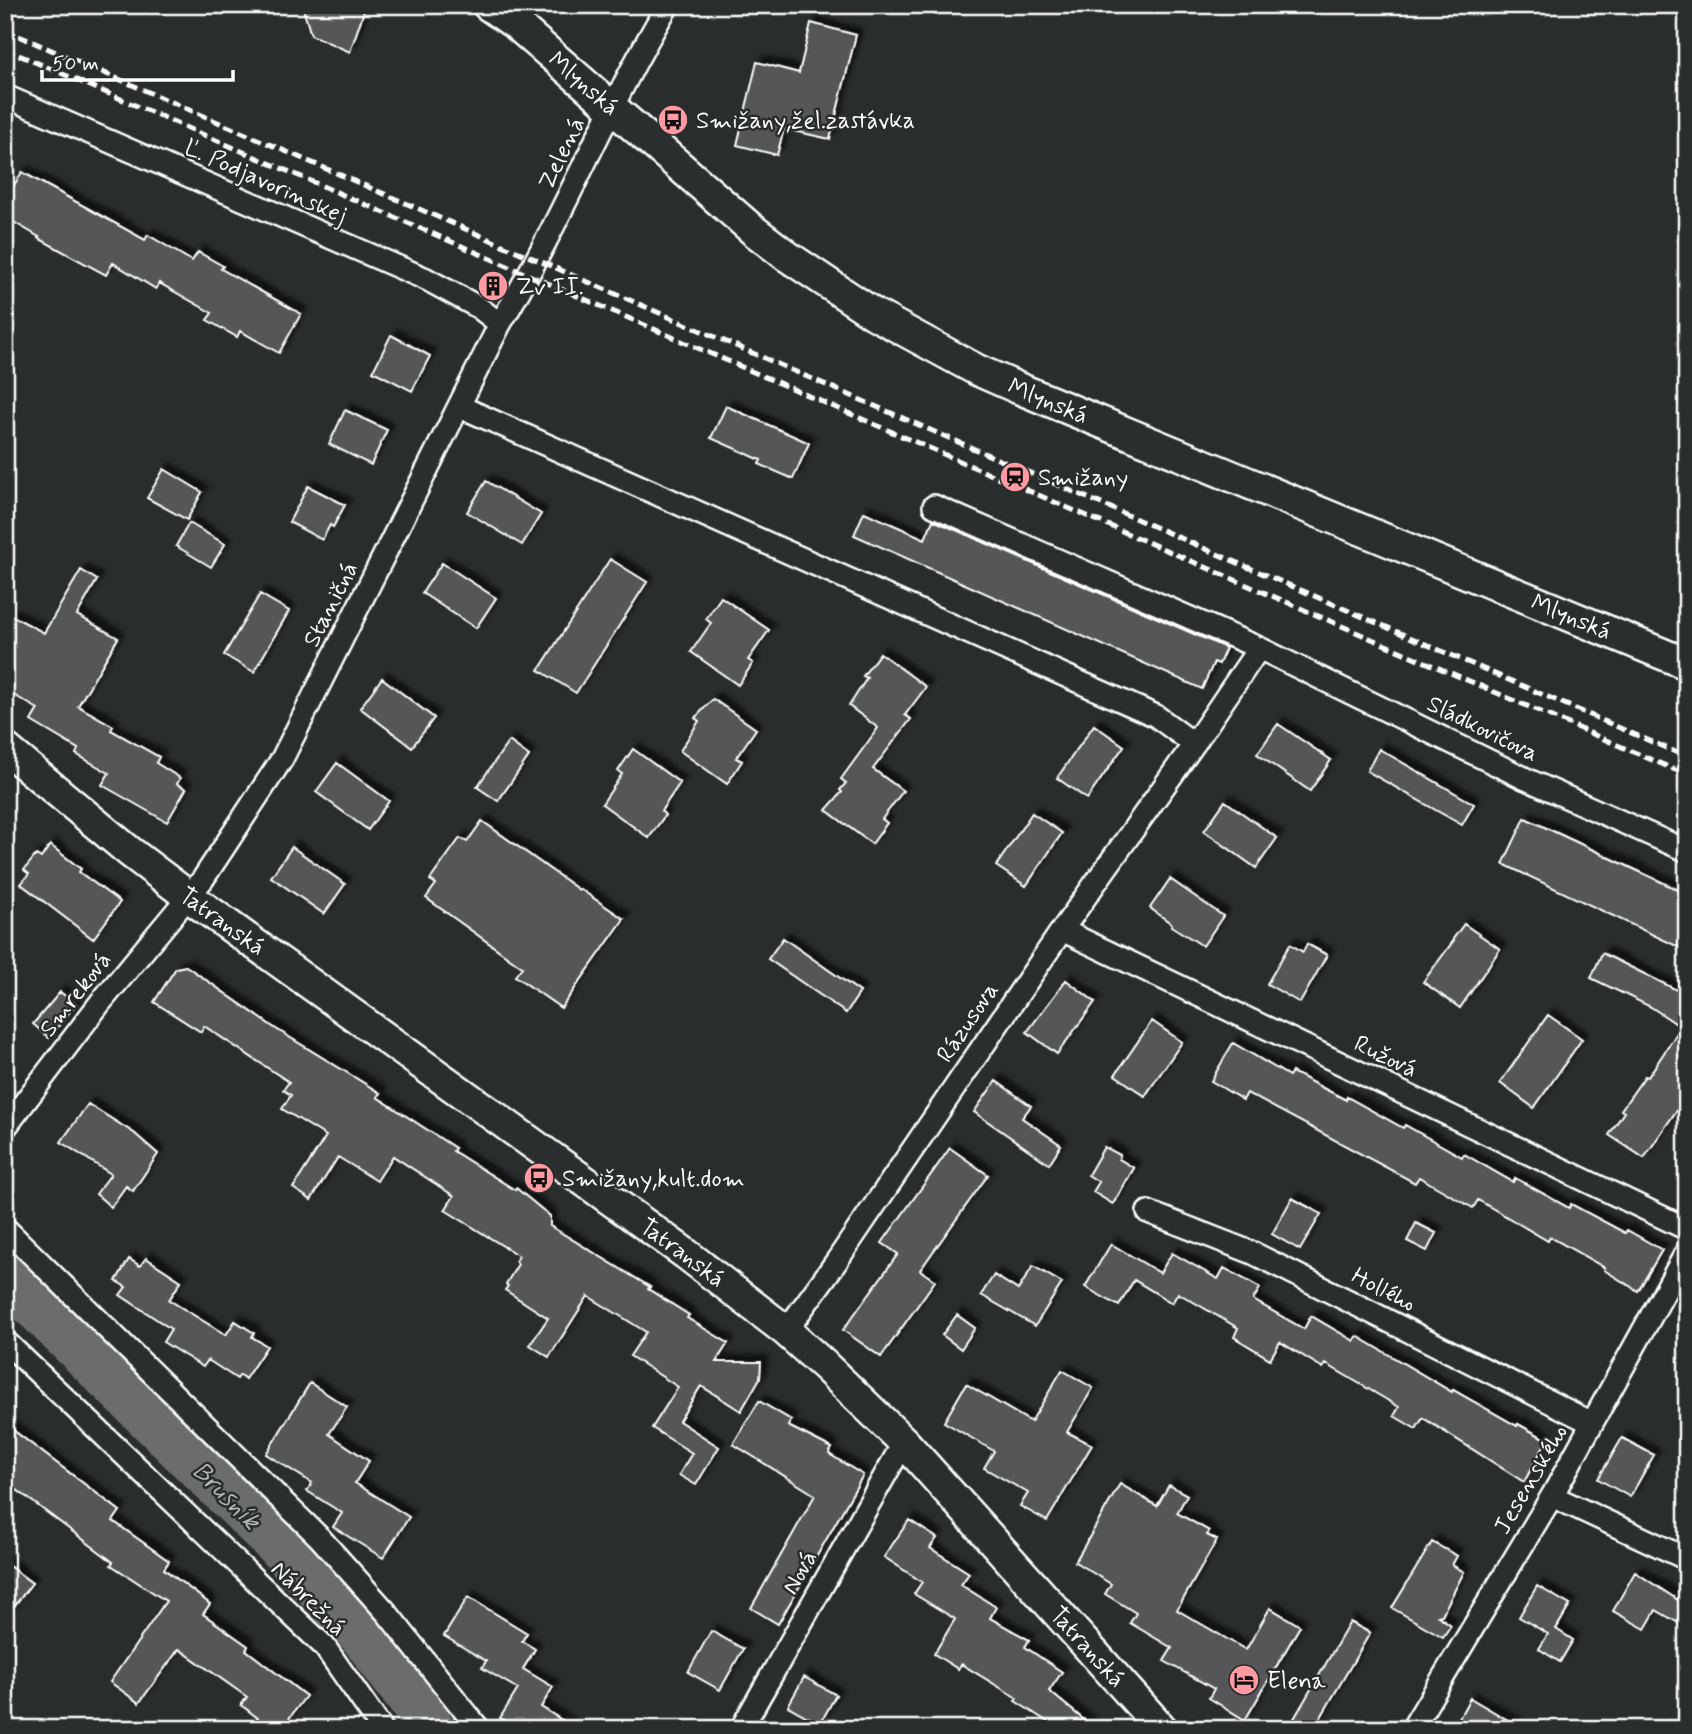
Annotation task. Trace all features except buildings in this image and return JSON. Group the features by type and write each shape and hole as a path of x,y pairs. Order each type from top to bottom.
{"main road":[{"name":"Mlynská","path":"488,5 517,24 752,229 787,256 874,314 977,370 1687,664"},
{"name":"Tatranská","path":"5,748 130,852 188,896 686,1254 786,1331 904,1442 1162,1729"}],"street":[{"name":"Zelená","path":"500,324 537,260 668,5"},
{"name":"Ľ. Podjavorinskej","path":"5,96 426,279 478,307 500,324"},
{"name":"Staničná","path":"188,896 203,879 282,759 500,324"},
{"path":"459,407 1156,716 1194,744"},
{"name":"Sládkovičova","path":"934,506 1259,648 1526,779 1687,851"},
{"name":"Rázusova","path":"786,1331 1259,648"},
{"name":"Smreková","path":"5,1128 100,1003 188,896"},
{"name":"Ružová","path":"1062,930 1687,1229"},
{"name":"Hollého","path":"1148,1212 1253,1253 1592,1423"},
{"path":"5,1228 320,1538 387,1613 479,1729"},
{"name":"Jesenského","path":"1412,1729 1552,1496 1687,1251"},
{"name":"Nábrežná","path":"5,1341 324,1646 382,1729"},
{"name":"Nová","path":"741,1729 904,1442"},
{"path":"1552,1496 1687,1559"}],"waterway":[{"name":"Brusník","path":"5,1277 277,1544 363,1636 432,1729"}],"railway":[{"path":"5,30 1687,757"},
{"path":"5,49 1687,775"}],"place":[{"name":"Smižany,žel.zastávka","path":"673,120"},
{"name":"Zv II.","path":"493,286"},
{"name":"Smižany","path":"1015,477"},
{"name":"Smižany,kult.dom","path":"539,1178"},
{"name":"Elena","path":"1244,1680"}]}
